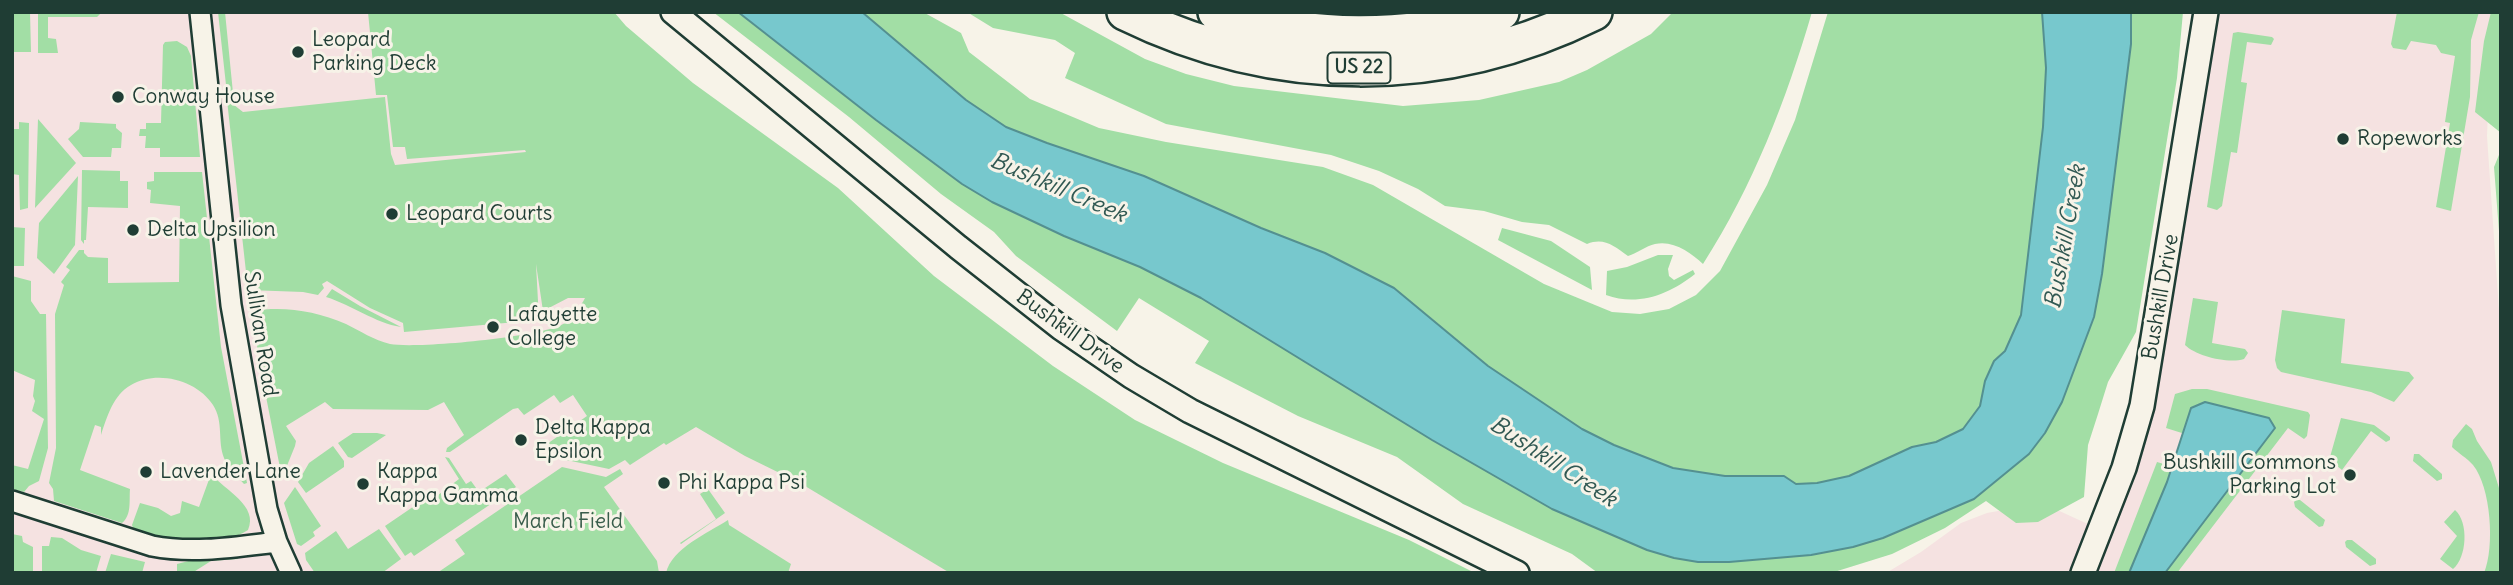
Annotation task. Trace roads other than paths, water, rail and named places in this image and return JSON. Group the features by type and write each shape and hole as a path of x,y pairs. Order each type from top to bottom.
{"highway":[{"name":"US 22","path":"1125,12 1149,24 1223,51 1299,66 1343,69 1469,57 1545,34 1594,12"},
{"name":"US 22","path":"1216,12 1266,25 1344,34 1424,29 1501,12"}],"street":[{"name":"Sullivan Road","path":"200,12 231,305 267,509 277,542 291,573"},
{"name":"Bushkill Drive","path":"673,12 1060,328 1131,376 1190,411 1517,573"},
{"name":"Bushkill Drive","path":"2083,573 2129,454 2142,406 2206,12"},
{"path":"12,501 169,550 207,550 277,542"}],"water":[{"name":"Bushkill Creek","path":"738,12 862,12 966,100 1006,127 1144,176 1325,253 1394,288 1488,366 1582,429 1614,445 1673,468 1725,476 1784,476 1796,484 1817,483 1849,476 1912,447 1936,442 1963,429 1980,406 1985,381 1994,361 2005,351 2021,315 2043,127 2046,68 2042,12 2131,12 2131,44 2102,274 2094,317 2062,402 2045,433 2029,454 1974,499 1883,538 1811,555 1698,562 1647,550 1552,509 1432,440 1201,298 1140,267 1064,236 992,202 962,184 876,120"},
{"path":"2205,402 2269,418 2275,428 2165,573 2129,573 2167,482 2191,408"}],"place":[{"name":"Leopard Parking Deck","path":"298,52"},
{"name":"Conway House","path":"118,97"},
{"name":"Ropeworks","path":"2343,139"},
{"name":"Leopard Courts","path":"392,214"},
{"name":"Delta Upsilion","path":"133,230"},
{"name":"Lafayette College","path":"493,327"},
{"name":"Delta Kappa Epsilon","path":"521,440"},
{"name":"Lavender Lane","path":"146,472"},
{"name":"Bushkill Commons Parking Lot","path":"2350,475"},
{"name":"Phi Kappa Psi","path":"664,483"},
{"name":"Kappa Kappa Gamma","path":"363,484"}],"park label":[{"name":"March Field","path":"568,522"}]}
